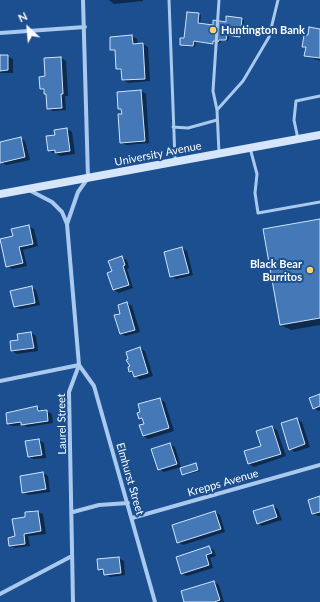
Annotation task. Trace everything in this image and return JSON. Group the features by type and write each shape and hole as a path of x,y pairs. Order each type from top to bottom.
{"street":[{"path":"67,224 78,192 88,178 86,27 83,0"},
{"path":"0,33 86,27"},
{"name":"University Avenue","path":"0,194 320,135"},
{"path":"26,189 52,202 62,212 67,224"},
{"name":"Laurel Street","path":"67,224 79,365 69,392 73,512 73,602"},
{"path":"0,381 79,365"},
{"name":"Elmhurst Street","path":"79,365 94,386 155,602"},
{"name":"Krepps Avenue","path":"132,518 320,465"},
{"path":"73,512 99,505 128,503"},
{"path":"0,594 72,556"}],"lane":[{"path":"169,0 175,162"},
{"path":"219,0 213,91 217,110 219,153"},
{"path":"217,110 243,81 270,37 278,0"},
{"path":"298,139 294,120 296,101 320,96"},
{"path":"173,127 188,128 217,120"},
{"path":"250,148 257,174 255,193 258,213 320,202"}],"building":[{"name":"Huntington Bank","path":"187,12 199,13 198,23 213,25 213,20 226,22 226,16 242,18 240,37 227,35 226,40 219,40 218,42 213,41 213,44 194,41 193,46 180,45 180,38 184,38"},
{"name":"Huntington Bank","path":"309,27 320,29 320,58 304,56 306,47 302,47 304,35 308,35"},
{"path":"132,35 133,44 143,43 145,79 122,80 121,69 116,69 115,50 110,50 110,37"},
{"path":"0,55 8,55 8,70 0,71"},
{"path":"61,57 63,94 61,94 62,108 47,109 46,94 44,94 44,89 40,89 39,77 45,76 44,58"},
{"path":"141,90 145,141 120,143 118,114 122,114 121,109 118,109 117,92"},
{"path":"67,128 70,151 55,153 55,150 48,151 46,136 55,135 54,130"},
{"path":"21,137 25,157 0,163 0,142"},
{"path":"320,219 320,318 280,325 263,229"},
{"path":"29,225 33,244 19,247 23,263 6,267 0,239 13,236 11,229"},
{"path":"182,247 189,273 170,277 164,252"},
{"path":"122,256 125,265 123,266 129,285 113,290 107,273 112,271 108,261"},
{"path":"32,286 35,303 14,307 10,291"},
{"path":"127,302 135,330 120,334 114,315 120,314 118,305"},
{"path":"31,332 34,348 11,351 10,341 18,340 17,334"},
{"path":"140,347 148,373 134,377 132,371 129,372 128,367 130,366 126,360 128,359 126,352"},
{"path":"320,394 320,406 313,409 309,398"},
{"path":"160,398 169,428 143,436 139,425 144,424 142,418 139,419 137,413 140,412 138,404"},
{"path":"37,406 38,411 47,410 48,421 21,425 21,422 7,424 6,413"},
{"path":"297,418 305,444 289,450 281,423"},
{"path":"272,426 281,454 248,464 244,451 261,446 256,431"},
{"path":"39,439 42,455 28,457 25,441"},
{"path":"170,443 177,464 158,470 151,449"},
{"path":"196,463 198,470 182,475 180,468"},
{"path":"43,472 46,489 22,493 20,476"},
{"path":"320,496 320,512 312,514 308,500"},
{"path":"273,505 277,517 257,524 253,511"},
{"path":"38,511 41,531 24,534 25,544 9,546 8,538 15,536 12,519 25,517 25,512"},
{"path":"215,511 221,529 177,543 172,525"},
{"path":"209,546 212,553 206,555 209,565 181,574 176,557"},
{"path":"119,557 121,573 104,575 103,569 98,570 97,559"},
{"path":"214,581 220,600 214,602 184,602 181,591"}],"place":[{"name":"Huntington Bank","path":"213,30"},
{"name":"Black Bear Burritos","path":"310,270"}]}
